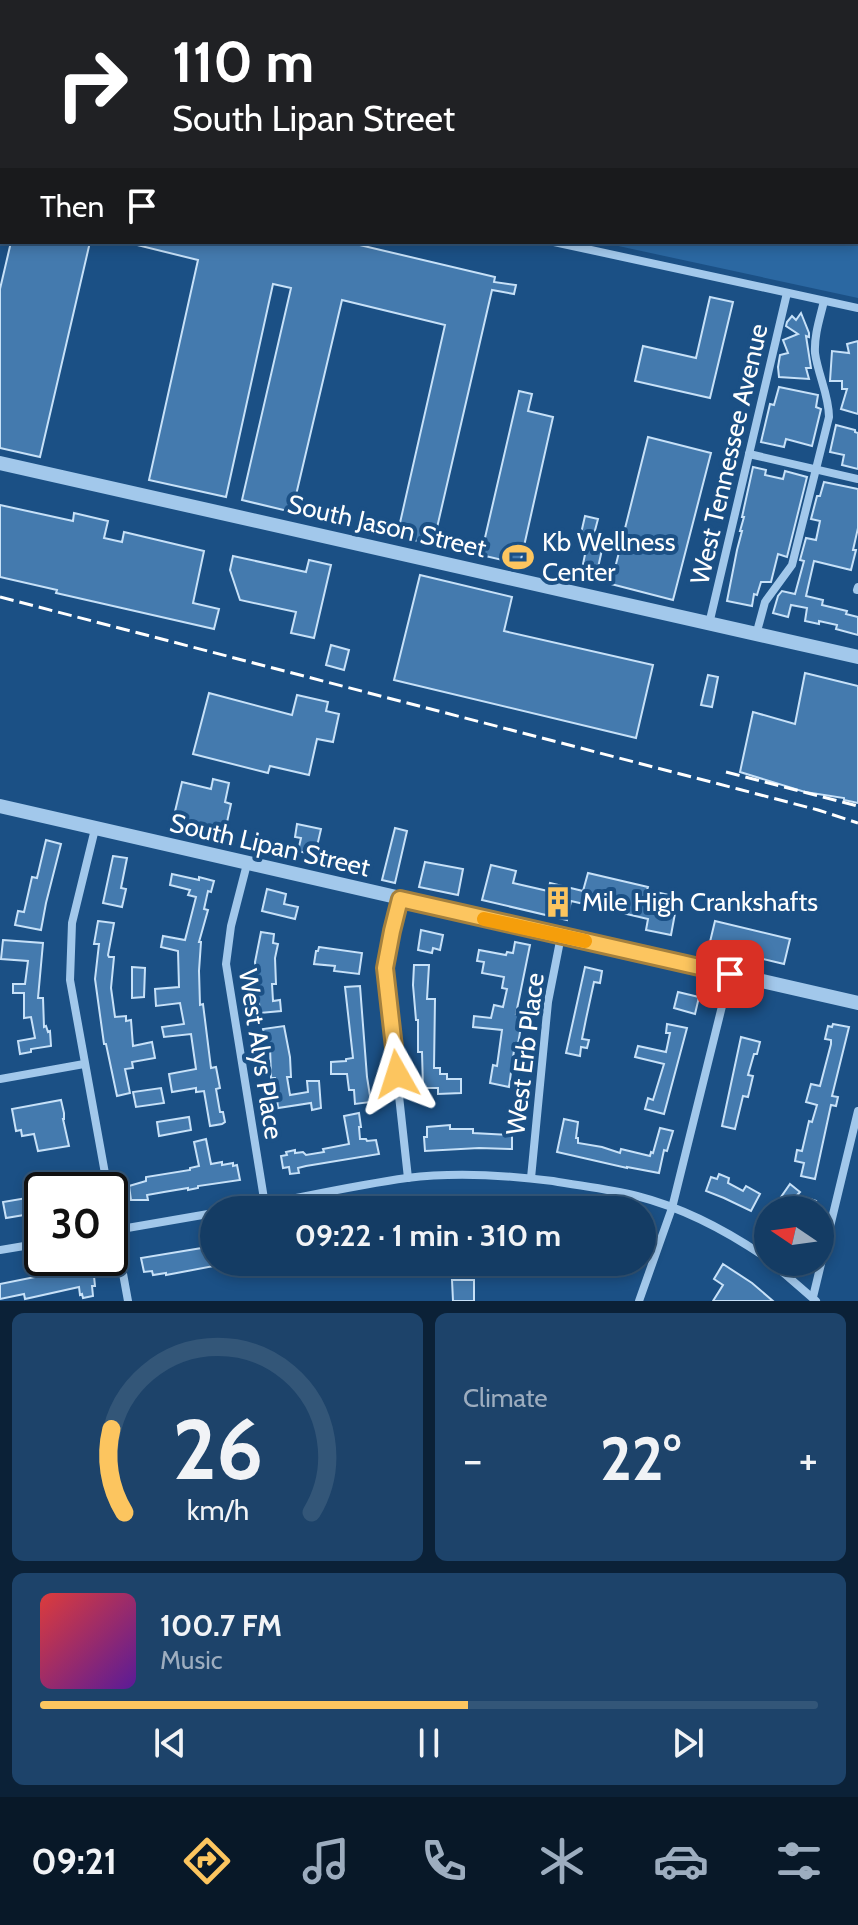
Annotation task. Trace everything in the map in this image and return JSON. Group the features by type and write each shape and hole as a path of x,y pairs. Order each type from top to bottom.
{"street":[{"path":"563,244 858,308"},
{"name":"West Tennessee Avenue","path":"709,624 787,293"},
{"path":"756,635 765,602 792,565 829,417 829,402 815,351 824,301"},
{"path":"749,454 858,479"},
{"name":"South Jason Street","path":"0,463 858,657"},
{"name":"South Lipan Street","path":"0,806 858,1003"},
{"path":"95,829 72,923 70,980 105,1172"},
{"name":"West Alys Place","path":"247,864 231,926 226,964 264,1196"},
{"path":"400,899 385,968 408,1178"},
{"name":"West Erb Place","path":"531,1178 548,1002 561,936"},
{"path":"639,1301 672,1208 730,974"},
{"path":"0,1079 84,1064"},
{"path":"788,1276 815,1299 858,1111"},
{"path":"313,1196 408,1178 463,1175 531,1178 639,1197 729,1234 754,1250"},
{"path":"128,1227 200,1215"},
{"path":"0,1250 24,1246"},
{"path":"123,1276 128,1301"}],"shaded area":[{"path":"609,244 858,244 858,298"}],"building":[{"path":"11,244 90,244 40,457 0,448 0,289"},
{"path":"355,244 495,277 494,282 516,285 514,294 492,290 433,545 397,536 445,325 342,300 292,512 242,500 291,288 273,284 226,497 149,480 198,260 137,245"},
{"path":"710,297 733,302 710,398 635,381 643,346 696,358"},
{"path":"801,313 809,333 809,337 806,336 811,368 806,368 809,379 779,377 780,355 788,353 783,340 798,334 786,326 787,322 792,316 796,320"},
{"path":"858,341 858,414 841,409 847,389 842,389 842,381 830,381 832,351 849,353 847,344"},
{"path":"779,387 818,395 816,407 821,409 812,446 786,439 784,447 761,442 770,404 774,405"},
{"path":"519,391 532,394 528,411 553,417 520,564 481,555"},
{"path":"836,425 858,433 858,469 842,465 844,455 830,452"},
{"path":"648,437 711,453 673,600 611,584"},
{"path":"753,467 766,470 765,475 783,479 785,471 807,477 787,557 778,554 771,582 761,582 752,606 727,601"},
{"path":"824,482 858,489 858,528 853,550 856,550 851,570 814,561 806,596 823,600 822,605 858,617 858,635 836,629 837,625 805,621 807,608 791,605 788,617 773,613 782,591 795,594 804,561 800,560 806,538 816,540 820,521 811,519"},
{"path":"0,505 73,521 74,513 108,521 104,538 122,542 124,532 204,551 193,603 219,609 214,629 0,577"},
{"path":"585,516 598,519 593,538 604,541 597,572 582,569 588,540 580,538"},
{"path":"233,556 306,572 309,560 331,565 314,638 291,633 296,612 240,600 230,570"},
{"path":"420,575 512,597 504,631 653,665 636,738 394,680"},
{"path":"331,645 349,650 344,670 326,665"},
{"path":"805,673 858,686 858,803 805,792 740,772 753,712 795,724"},
{"path":"708,675 718,677 712,707 701,705"},
{"path":"209,693 292,715 297,695 328,702 326,711 339,714 333,742 317,739 309,775 270,766 268,773 193,754"},
{"path":"213,779 229,783 225,802 231,804 224,836 172,824 182,782 211,789"},
{"path":"297,824 321,829 315,855 298,851 301,838 295,837"},
{"path":"395,828 407,831 395,883 382,880"},
{"path":"46,840 61,844 41,930 15,925 18,911 24,912 32,877 37,878"},
{"path":"113,856 127,858 121,888 126,889 122,907 103,903"},
{"path":"425,862 463,869 458,895 419,887"},
{"path":"491,865 516,871 513,883 548,891 550,883 583,891 588,873 678,897 671,935 646,930 648,919 571,901 567,920 482,900"},
{"path":"172,874 214,881 211,892 208,891 204,909 208,910 199,942 200,1005 203,1004 211,1068 216,1067 220,1088 216,1089 225,1122 222,1124 210,1126 204,1091 196,1092 196,1088 172,1092 169,1074 196,1069 191,1034 164,1037 162,1027 184,1024 180,1003 156,1006 155,989 179,987 178,951 161,947 163,936 185,940 196,897 188,895 190,890 170,885"},
{"path":"267,889 286,894 284,904 298,907 295,919 262,911"},
{"path":"98,921 114,923 108,955 114,957 111,988 115,1017 126,1016 126,1021 131,1020 133,1046 152,1042 155,1058 132,1062 133,1068 125,1069 130,1093 117,1096 104,1044 95,979 99,944 94,944"},
{"path":"715,921 790,939 784,964 709,946"},
{"path":"421,930 443,935 440,950 433,948 432,953 418,950"},
{"path":"261,932 274,934 273,943 278,944 276,984 272,984 273,1001 280,1000 281,1011 260,1013 255,962"},
{"path":"3,940 43,943 38,998 43,998 44,1027 50,1031 51,1046 20,1054 18,1041 35,1038 31,1017 24,1018 24,993 13,993 13,984 25,984 28,961 1,959"},
{"path":"515,942 530,945 516,1014 523,1015 518,1044 515,1043 509,1087 490,1083 493,1065 497,1066 502,1030 473,1027 474,1016 491,1018 494,1005 503,1007 507,989 502,988 504,977 482,973 484,962 477,961 479,950 506,955 507,952 513,953"},
{"path":"319,947 362,953 359,974 334,971 335,966 314,964"},
{"path":"414,965 429,965 427,999 435,999 434,1068 440,1068 440,1074 447,1074 447,1079 461,1079 461,1093 438,1094 438,1088 423,1088 422,1052 418,1052 413,985"},
{"path":"132,967 145,968 144,997 132,998"},
{"path":"585,967 602,971 600,983 594,982 582,1039 589,1040 587,1048 581,1047 580,1056 566,1053"},
{"path":"360,986 371,1102 355,1104 354,1090 349,1090 347,1074 331,1074 331,1062 353,1058 345,987"},
{"path":"678,992 699,997 695,1014 674,1008"},
{"path":"667,1024 687,1028 664,1114 645,1109 648,1098 653,1100 664,1064 635,1057 638,1046 666,1052 670,1033 666,1033"},
{"path":"833,1024 849,1027 832,1096 838,1097 836,1106 831,1105 815,1179 801,1176 804,1163 795,1161 797,1150 802,1151 809,1121 812,1122 817,1105 806,1102 811,1084 820,1086 831,1044 831,1040 825,1039 828,1026 832,1027"},
{"path":"284,1026 290,1057 291,1077 287,1077 290,1095 308,1092 307,1081 319,1081 321,1108 312,1110 311,1103 278,1108 275,1078 271,1078 270,1046 266,1046 263,1029"},
{"path":"741,1037 760,1042 748,1075 753,1076 748,1097 743,1096 735,1129 722,1126"},
{"path":"161,1088 164,1103 136,1107 133,1092"},
{"path":"61,1100 69,1146 38,1151 34,1134 22,1136 21,1130 16,1131 12,1109"},
{"path":"359,1113 360,1139 376,1140 379,1154 306,1166 298,1168 299,1173 290,1174 289,1167 283,1168 281,1156 287,1155 286,1152 295,1150 295,1153 303,1152 306,1155 349,1144 344,1116"},
{"path":"189,1117 191,1130 159,1136 157,1122"},
{"path":"564,1119 578,1122 578,1143 620,1153 621,1149 650,1156 660,1128 673,1131 667,1151 664,1150 659,1173 557,1152"},
{"path":"450,1125 450,1129 473,1129 473,1133 512,1135 512,1149 425,1151 427,1127"},
{"path":"206,1139 211,1164 222,1162 222,1165 237,1165 240,1180 147,1195 148,1200 131,1200 129,1186 146,1181 146,1177 199,1166 194,1142"},
{"path":"719,1174 729,1178 728,1183 743,1191 746,1186 760,1194 754,1196 751,1211 706,1191 711,1177 717,1179"},
{"path":"790,1184 800,1192 797,1195 800,1196 782,1196"},
{"path":"24,1198 24,1215 6,1218 3,1202"},
{"path":"200,1248 200,1269 153,1275 152,1271 144,1272 141,1258"},
{"path":"723,1264 773,1301 713,1301 723,1285 714,1279"},
{"path":"40,1276 94,1276 95,1286 92,1286 93,1296 83,1298 79,1287 25,1299 24,1294 0,1299 0,1284"},
{"path":"452,1280 474,1280 474,1301 453,1301"}],"railway":[{"path":"0,597 858,823"},
{"path":"726,772 858,806"}],"slow traffic":[{"path":"484,919 585,941"}],"place":[{"name":"Kb Wellness Center","path":"518,557"},
{"name":"Mile High Crankshafts","path":"558,902"}],"route":[{"path":"397,1074 385,968 400,899 730,974"}]}
